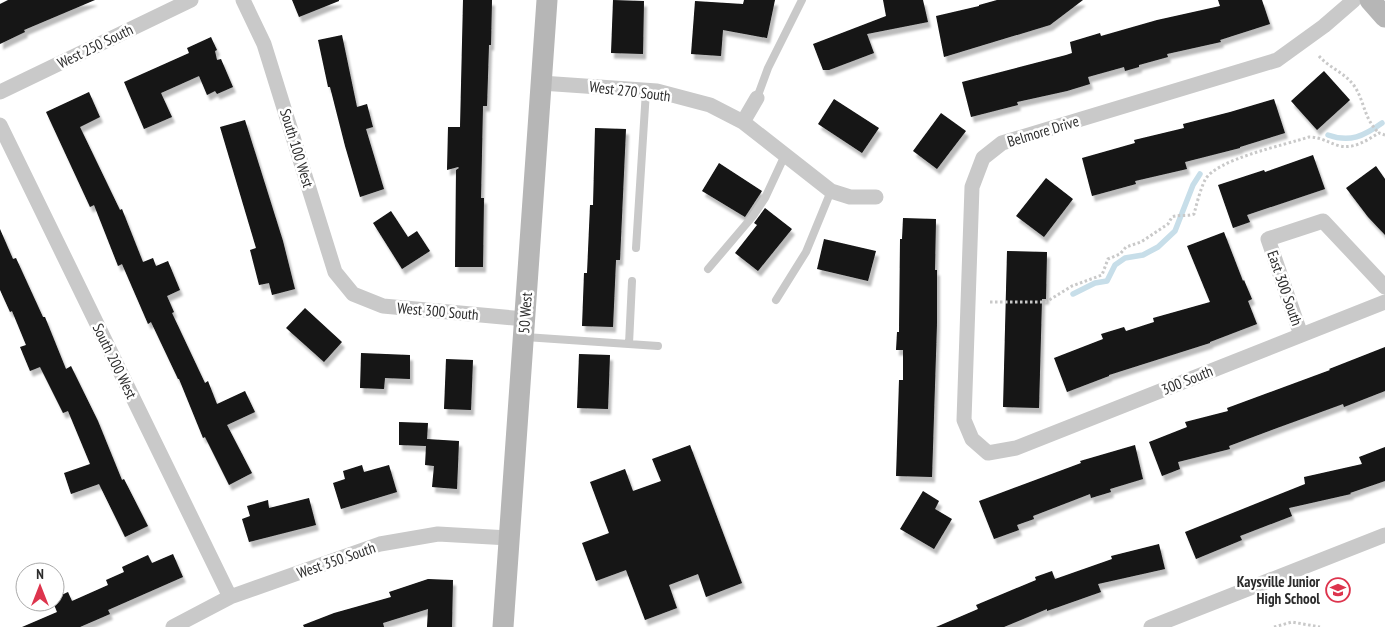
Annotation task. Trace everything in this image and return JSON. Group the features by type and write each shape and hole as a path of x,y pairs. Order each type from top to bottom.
{"street":[{"name":"West 250 South","path":"0,92 191,0"},
{"name":"South 100 West","path":"243,0 264,44 335,272 354,294"},
{"name":"50 West","path":"503,627 547,0"},
{"name":"Belmore Drive","path":"988,453 972,439 964,420 972,187 983,158 1002,143 1277,60 1324,26 1354,0"},
{"path":"1370,0 1385,17"},
{"name":"West 270 South","path":"541,83 656,91 710,105 743,122 831,191 850,197 876,197"},
{"path":"743,122 756,98"},
{"name":"South 200 West","path":"0,125 230,597"},
{"name":"East 300 South","path":"1301,335 1268,239 1323,221 1385,287"},
{"name":"West 300 South","path":"354,294 382,306 524,328"},
{"name":"300 South","path":"988,453 1016,448 1385,302"},
{"name":"West 350 South","path":"173,627 230,597 380,544 438,534 509,538"},
{"path":"1151,627 1385,535"}],"lane":[{"path":"756,98 768,68 802,0"},
{"path":"636,248 646,90"},
{"path":"708,269 753,216 765,198 785,155"},
{"path":"776,300 806,252 831,191"},
{"path":"629,344 632,281"},
{"path":"524,328 629,344 658,346"}],"path":[{"path":"1319,56 1326,64 1336,69 1355,86 1370,125 1379,133 1385,135"},
{"path":"990,302 1046,302 1072,286 1102,275 1108,260 1120,254 1126,247 1141,242 1168,224 1172,217 1178,214 1187,216 1194,214 1205,180 1212,171 1225,163 1309,137 1318,137 1341,146 1348,146 1362,144 1379,133"},
{"path":"1274,627 1292,622 1320,627"}],"building":[{"path":"8,0 95,0 24,30 25,32 0,44 0,4"},
{"path":"292,0 339,0 339,1 299,17"},
{"path":"463,0 492,0 487,106 483,106 481,198 484,198 483,267 455,267 456,170 459,168 447,170 448,127 460,127"},
{"path":"613,0 644,1 643,54 611,53"},
{"path":"744,0 775,0 767,38 723,30 721,56 691,54 695,1 743,4"},
{"path":"883,0 923,0 928,22 867,34 874,53 829,70 823,70 813,44 886,16"},
{"path":"997,0 1083,0 1050,25 944,57 936,16"},
{"path":"1218,0 1262,0 1270,24 1220,40 1221,42 1167,54 1168,57 1139,65 1139,67 1125,71 1124,67 1088,77 1090,84 1017,102 1018,105 971,117 962,82 1072,53 1070,42 1100,33 1101,36 1157,20 1220,6"},
{"path":"342,35 357,107 367,104 373,127 366,129 384,189 360,197 330,87 328,87 318,40"},
{"path":"211,37 217,50 215,51 217,60 221,59 233,87 217,94 215,91 207,95 199,76 161,93 172,117 144,129 124,82 189,53 187,48"},
{"path":"1324,71 1350,100 1317,130 1291,101"},
{"path":"89,92 100,117 80,127 120,210 122,209 143,262 153,258 156,266 168,261 180,290 167,296 174,312 172,313 205,383 208,381 217,404 245,391 255,412 227,425 252,473 229,485 205,437 203,438 179,379 151,322 148,324 122,264 118,266 94,205 90,207 46,112"},
{"path":"834,99 879,128 862,153 818,124"},
{"path":"1274,99 1285,133 1240,148 1185,162 1187,169 1135,181 1136,184 1092,196 1082,158 1135,143 1134,140 1184,128 1183,124"},
{"path":"941,113 966,131 937,169 913,151"},
{"path":"245,120 283,241 295,289 272,295 269,283 259,285 250,250 256,248 220,127"},
{"path":"595,128 626,129 620,260 616,260 613,327 582,326 584,273 587,273 590,205 593,205"},
{"path":"1313,155 1325,189 1247,215 1250,222 1233,228 1218,185 1264,170 1265,172"},
{"path":"719,163 762,191 745,217 702,191"},
{"path":"1376,166 1385,179 1385,235 1368,217 1346,188"},
{"path":"1046,178 1073,199 1044,237 1016,216"},
{"path":"765,208 792,229 758,271 735,253 757,225 754,223"},
{"path":"391,211 408,237 417,231 430,251 402,269 373,223"},
{"path":"903,218 936,219 937,323 932,477 896,476 899,380 903,380 903,350 896,350 897,332 899,332 900,239 902,239"},
{"path":"0,229 13,259 16,258 43,317 45,317 66,369 71,366 98,421 122,480 124,479 148,526 125,537 99,484 71,494 64,473 90,464 68,411 63,413 40,367 30,371 20,347 26,345 12,311 10,312 0,290"},
{"path":"1224,232 1252,299 1248,301 1257,324 1210,343 1109,375 1067,392 1054,358 1103,339 1101,334 1124,327 1126,331 1154,322 1153,318 1210,302 1187,246"},
{"path":"824,239 876,251 868,281 817,269"},
{"path":"1007,251 1047,252 1046,299 1042,299 1039,408 1003,407"},
{"path":"305,308 342,342 324,362 286,328"},
{"path":"1385,347 1385,391 1344,407 1343,404 1277,428 1229,446 1230,449 1178,462 1180,469 1162,476 1149,442 1187,427 1185,422 1228,411 1227,408 1330,370"},
{"path":"361,353 410,355 410,379 385,378 384,389 360,388"},
{"path":"579,354 610,355 608,409 577,408"},
{"path":"446,359 473,360 471,410 444,409"},
{"path":"399,422 428,423 427,439 459,441 457,489 432,487 434,466 425,465 426,446 399,445"},
{"path":"690,445 742,583 706,597 698,574 669,585 677,608 645,620 626,570 596,581 582,543 609,533 590,482 625,469 633,491 661,481 652,459"},
{"path":"1135,445 1143,479 1110,489 1111,492 1091,498 1090,494 1033,516 1034,519 1017,525 1019,530 994,539 979,501 1081,463 1080,461"},
{"path":"1385,447 1385,481 1351,494 1289,508 1292,516 1240,536 1242,540 1196,559 1185,532 1305,484 1304,477 1362,464 1359,457"},
{"path":"362,465 364,472 389,465 397,492 341,509 333,483 345,479 343,471"},
{"path":"923,491 939,501 935,509 952,519 934,549 900,529"},
{"path":"309,498 316,525 249,542 242,519 250,516 247,506 268,500 269,508"},
{"path":"1159,544 1165,569 1098,584 1101,592 1047,611 1047,609 1004,627 936,627 978,609 976,605 1036,580 1035,577 1052,571 1055,579 1112,559 1111,556"},
{"path":"173,554 183,577 108,610 110,614 80,627 22,627 57,612 65,612 65,593 68,592 72,601 108,585 106,580 124,572 122,567 148,555 152,563"},
{"path":"428,579 453,580 452,627 427,627 428,609 383,623 384,627 304,627 303,625 334,613 391,597 389,592"}],"waterway":[{"path":"1328,135 1343,138 1356,137 1363,135 1382,123"},
{"path":"1073,294 1095,283 1107,281 1115,265 1125,258 1143,255 1158,247 1175,231 1193,185 1200,174"}],"place":[{"name":"Kaysville Junior High School","path":"1338,590"}]}
